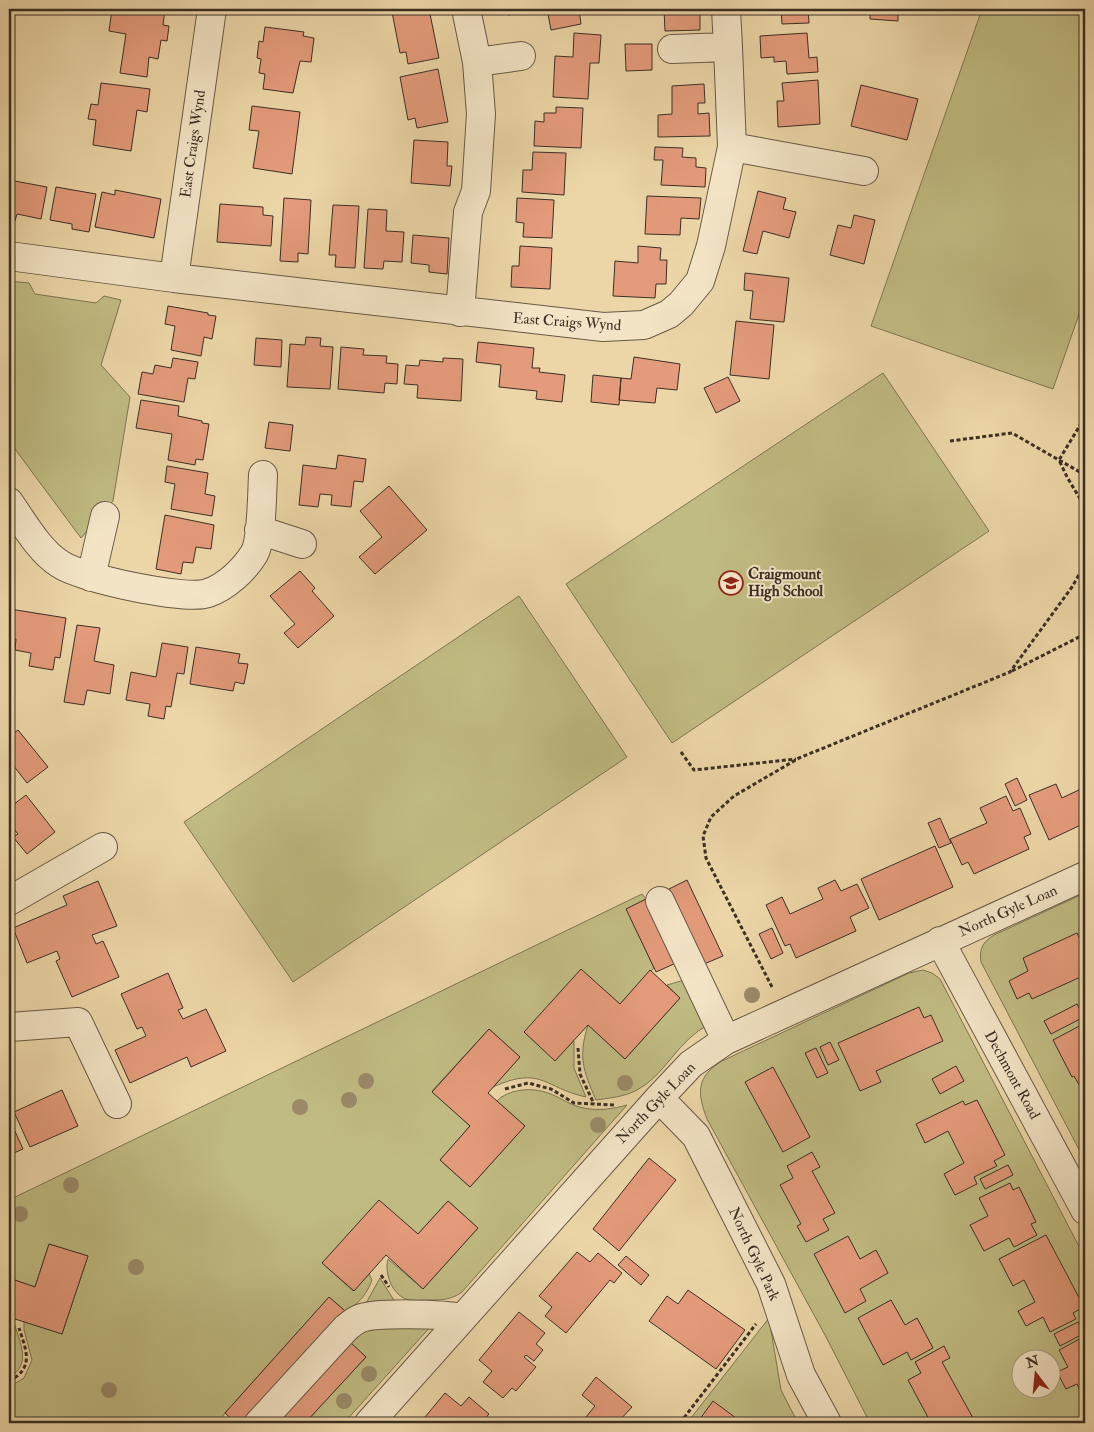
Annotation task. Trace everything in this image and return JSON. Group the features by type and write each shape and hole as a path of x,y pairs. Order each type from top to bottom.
{"street":[{"name":"East Craigs Wynd","path":"174,278 212,9"},
{"path":"460,312 468,212 476,191 480,155 481,114 476,62 466,9"},
{"name":"East Craigs Wynd","path":"9,256 174,278 460,312 604,327 644,325 669,314 696,287 706,264 732,147 726,9"},
{"path":"672,49 728,47"},
{"path":"476,62 521,56"},
{"path":"732,147 864,171"},
{"path":"9,502 41,546 58,563 76,573 178,594 208,594 234,578 255,552 259,530 263,474"},
{"path":"91,577 105,516"},
{"path":"259,530 302,544"},
{"path":"9,901 103,847"},
{"name":"North Gyle Loan","path":"369,1423 651,1106 691,1064 726,1040 1085,876"},
{"path":"660,901 726,1040"},
{"name":"Dechmont Road","path":"940,941 1085,1210"},
{"path":"9,1027 78,1022 117,1104"},
{"name":"North Gyle Park","path":"651,1106 696,1136 771,1284 801,1375 827,1423"},
{"path":"259,1423 346,1328 359,1318 407,1315 448,1315 461,1318"}],"path":[{"path":"1059,460 1085,417"},
{"path":"950,440 1012,433 1085,475"},
{"path":"1059,460 1085,506"},
{"path":"1010,672 1072,587 1085,564"},
{"path":"785,1012 706,858 703,836 711,818 734,796 800,758 1010,672 1085,634"},
{"path":"681,752 694,770 800,758"},
{"path":"578,1048 580,1074 594,1105"},
{"path":"505,1089 528,1083 551,1089 574,1103 651,1106"},
{"path":"680,1423 776,1298"},
{"path":"9,1381 23,1371 26,1365 26,1354 20,1328"}],"shaded area":[{"path":"982,9 1085,9 1085,297 1053,389 871,326"},
{"path":"9,281 29,283 35,294 96,303 104,296 121,300 101,365 130,397 113,501 81,538 9,441"},
{"path":"883,373 989,531 672,743 566,584"},
{"path":"519,596 627,757 293,982 184,822"},
{"path":"1085,893 1085,1161 981,962 981,953 987,940 994,935"},
{"path":"642,894 646,899 627,909 654,968 620,1004 581,970 555,1060 574,1041 574,1068 586,1097 533,1078 522,1078 493,1087 520,1057 489,1029 432,1091 470,1126 440,1160 470,1187 525,1126 497,1101 502,1097 521,1090 535,1090 589,1109 616,1108 627,1105 462,1292 446,1299 409,1300 403,1298 394,1289 387,1271 388,1259 423,1289 478,1228 448,1201 418,1234 322,1263 353,1291 369,1274 372,1280 368,1290 358,1302 345,1311 329,1297 225,1413 219,1421 221,1423 9,1423 9,1387 24,1378 32,1360 24,1330 24,1321 62,1334 88,1256 49,1244 35,1287 9,1278 9,1200"},
{"path":"923,970 932,973 940,979 1085,1258 1085,1423 870,1423 825,1335 707,1119 701,1101 701,1086 707,1073 722,1061 909,973"},
{"path":"691,978 710,1024 689,1039 647,1084 627,1094 596,1100 583,1063 583,1046 588,1025 625,1059 680,998 667,985"},
{"path":"380,1278 397,1305 365,1305"},
{"path":"769,1318 781,1390 798,1423 687,1423"},
{"path":"14,1322 21,1346 22,1360 16,1372 9,1378 9,1338"},
{"path":"432,1325 344,1423 305,1423 366,1357 350,1342 361,1330"}],"building":[{"path":"112,9 165,9 163,25 169,26 167,41 161,40 158,59 149,57 147,77 120,73 126,34 109,31"},
{"path":"409,9 429,9 439,58 408,64 406,52 400,53 392,12"},
{"path":"507,9 547,9 508,15"},
{"path":"547,9 579,9 581,24 551,30"},
{"path":"664,9 700,9 700,30 665,31"},
{"path":"772,9 808,9 809,23 782,24 781,10 773,11"},
{"path":"870,9 898,9 898,21 870,19"},
{"path":"265,27 304,32 303,36 314,38 311,62 300,61 293,93 263,89 265,74 259,73 261,59 257,58 259,41 263,42"},
{"path":"574,33 601,35 599,63 590,63 588,99 553,97 555,56 573,57"},
{"path":"807,33 809,58 817,57 818,72 787,74 786,61 774,62 774,57 761,58 760,36"},
{"path":"625,44 652,44 652,70 626,71"},
{"path":"438,69 448,122 417,128 415,118 408,120 400,77"},
{"path":"818,80 820,124 778,127 777,101 784,101 782,83"},
{"path":"101,83 150,89 147,112 137,110 131,151 93,145 96,120 88,119 91,104 98,105"},
{"path":"704,84 705,103 698,103 698,114 709,113 710,136 658,137 658,115 672,114 672,86"},
{"path":"861,85 918,99 907,140 851,126"},
{"path":"252,106 300,112 292,174 253,168 259,131 249,130"},
{"path":"556,107 583,108 581,148 534,146 535,121 544,122 544,113 556,113"},
{"path":"414,140 448,142 447,166 452,166 450,186 411,183"},
{"path":"655,147 683,148 682,157 696,158 696,167 706,168 705,187 661,185 663,160 654,160"},
{"path":"533,152 566,153 564,195 522,192 523,170 532,170"},
{"path":"9,180 47,187 41,219 17,214 15,221 9,220"},
{"path":"56,187 96,194 89,232 72,229 72,224 50,220"},
{"path":"115,190 161,199 154,238 95,227 102,192 115,195"},
{"path":"758,191 786,198 783,209 796,212 789,238 763,231 757,254 743,251"},
{"path":"647,196 701,198 699,219 681,218 680,235 645,234"},
{"path":"284,198 311,200 308,254 298,253 298,262 280,261"},
{"path":"517,198 554,200 552,238 523,237 524,223 516,222"},
{"path":"220,204 263,207 263,215 273,216 271,246 217,242"},
{"path":"333,205 359,206 355,268 335,267 336,255 329,255"},
{"path":"368,209 387,210 386,231 404,232 402,262 384,261 383,269 364,268"},
{"path":"854,215 875,220 864,264 830,255 838,225 851,228"},
{"path":"413,235 449,238 447,274 429,272 429,265 411,263"},
{"path":"520,246 552,248 550,289 511,287 512,266 519,266"},
{"path":"638,246 661,248 660,260 667,260 666,284 656,284 655,298 613,296 615,261 638,263"},
{"path":"745,273 789,278 784,322 750,319 753,291 744,290"},
{"path":"168,306 216,316 212,339 204,337 201,356 171,350 175,326 165,324"},
{"path":"736,321 774,325 769,379 730,375"},
{"path":"306,337 321,338 320,346 333,347 330,389 287,387 290,344 305,345"},
{"path":"256,338 282,340 281,367 254,365"},
{"path":"478,342 534,348 532,368 540,368 539,372 565,375 562,402 536,399 537,391 499,387 501,365 476,362"},
{"path":"341,347 364,349 363,355 387,356 386,363 398,364 397,384 385,383 384,393 338,389"},
{"path":"634,357 680,364 677,390 657,388 655,403 619,400 621,378 631,379"},
{"path":"173,358 198,362 195,379 188,378 184,402 138,394 142,372 153,374 155,365 171,368"},
{"path":"443,358 463,359 461,401 417,398 418,385 404,384 406,365 419,366 420,360 443,362"},
{"path":"593,375 621,378 619,405 591,402"},
{"path":"728,377 740,401 716,413 704,388"},
{"path":"141,400 179,406 178,416 209,424 203,460 196,459 195,465 168,460 172,434 136,428"},
{"path":"269,422 293,425 290,451 265,448"},
{"path":"338,455 366,459 363,482 354,481 351,507 331,505 332,495 320,494 318,507 299,505 303,465 336,469"},
{"path":"167,466 208,473 205,494 215,496 212,516 171,509 175,484 165,482"},
{"path":"389,486 427,530 375,574 359,557 382,537 360,511"},
{"path":"165,515 214,525 211,549 196,547 193,563 183,562 181,574 156,569"},
{"path":"300,571 315,588 312,591 334,616 298,648 284,633 295,624 270,596"},
{"path":"10,609 66,618 60,658 55,657 53,670 29,666 31,653 15,650 16,639 9,638"},
{"path":"77,625 100,628 94,661 114,665 110,694 87,690 84,705 64,702"},
{"path":"162,643 188,647 184,674 177,673 171,707 166,706 164,719 148,716 150,704 126,700 131,672 156,677"},
{"path":"196,647 240,654 238,663 248,664 244,684 235,682 233,691 190,684"},
{"path":"18,730 48,767 27,783 9,760 9,737"},
{"path":"1017,778 1027,800 1015,806 1005,784"},
{"path":"1056,784 1062,798 1085,787 1085,823 1049,840 1029,795"},
{"path":"26,795 55,832 27,854 13,837 18,834 9,823 9,808"},
{"path":"1006,796 1013,811 1020,808 1031,834 1024,837 1029,849 974,874 968,862 962,865 950,839 987,823 980,808"},
{"path":"940,818 951,843 939,848 928,823"},
{"path":"935,846 953,887 879,920 861,879"},
{"path":"687,880 723,956 704,964 669,889"},
{"path":"835,880 841,891 857,884 869,908 850,917 856,931 796,958 790,944 785,946 766,905 782,897 790,914 823,899 818,888"},
{"path":"98,881 117,926 92,935 96,944 103,941 119,977 72,997 56,961 60,959 57,951 27,963 13,928 67,905 63,896"},
{"path":"646,899 676,963 656,972 626,909"},
{"path":"772,928 783,953 771,959 759,934"},
{"path":"1077,933 1083,946 1085,945 1085,975 1032,999 1029,993 1017,999 1009,981 1028,971 1023,958"},
{"path":"581,969 620,1004 650,970 680,998 625,1059 588,1025 555,1061 524,1032"},
{"path":"168,973 183,1008 178,1010 183,1019 206,1009 226,1051 191,1067 187,1057 130,1083 115,1050 146,1036 142,1027 137,1029 121,994"},
{"path":"1077,1004 1084,1017 1051,1034 1044,1021"},
{"path":"919,1007 924,1018 931,1015 943,1041 876,1071 881,1082 860,1091 838,1043"},
{"path":"1085,1023 1085,1086 1081,1088 1074,1076 1072,1077 1053,1040"},
{"path":"489,1029 520,1057 488,1093 525,1126 470,1187 440,1160 470,1126 432,1092"},
{"path":"830,1042 839,1060 828,1065 820,1047"},
{"path":"816,1048 828,1073 817,1078 805,1053"},
{"path":"956,1066 964,1081 940,1094 932,1079"},
{"path":"773,1067 810,1137 783,1152 745,1082"},
{"path":"62,1090 78,1126 30,1147 14,1112"},
{"path":"977,1100 1005,1155 994,1161 997,1166 974,1177 977,1184 955,1195 944,1174 964,1163 948,1131 925,1143 916,1124 963,1101 965,1105"},
{"path":"9,1118 23,1149 9,1155"},
{"path":"812,1152 820,1167 812,1171 835,1213 823,1219 829,1230 806,1242 797,1226 801,1224 780,1185 793,1178 787,1166"},
{"path":"649,1158 676,1180 619,1251 593,1229"},
{"path":"1008,1165 1013,1175 985,1189 980,1179"},
{"path":"1010,1183 1013,1190 1019,1187 1036,1222 1031,1224 1037,1235 1014,1247 1009,1238 984,1251 970,1225 988,1216 979,1198"},
{"path":"379,1200 418,1234 448,1201 478,1228 423,1289 386,1255 354,1291 322,1263"},
{"path":"1046,1235 1084,1307 1073,1313 1076,1319 1050,1332 1043,1317 1026,1326 1018,1311 1035,1302 1024,1280 1013,1286 999,1259"},
{"path":"848,1236 860,1259 876,1250 888,1273 860,1289 866,1301 845,1313 814,1254"},
{"path":"49,1244 88,1256 62,1334 15,1319 9,1338 9,1278 35,1287"},
{"path":"577,1252 590,1262 598,1253 622,1273 614,1283 610,1280 566,1333 545,1316 552,1307 539,1296"},
{"path":"626,1256 649,1275 641,1285 618,1265"},
{"path":"688,1290 745,1330 716,1369 649,1321 667,1296 678,1304"},
{"path":"329,1297 345,1311 243,1423 236,1423 225,1413"},
{"path":"891,1300 905,1325 917,1318 933,1348 911,1360 907,1352 883,1365 858,1318"},
{"path":"519,1312 545,1333 536,1344 543,1350 534,1361 526,1355 524,1357 536,1367 516,1391 512,1388 503,1398 483,1382 492,1371 479,1360"},
{"path":"1078,1322 1083,1334 1060,1346 1054,1334"},
{"path":"1085,1336 1085,1400 1077,1384 1066,1389 1062,1381 1062,1370 1068,1367 1062,1356 1062,1350 1059,1350"},
{"path":"350,1342 366,1357 305,1423 277,1423"},
{"path":"944,1346 950,1358 942,1362 973,1418 963,1423 931,1423 908,1380 921,1373 915,1362"},
{"path":"596,1377 632,1407 617,1423 581,1423 595,1406 582,1395"},
{"path":"445,1393 461,1406 469,1397 489,1414 481,1423 420,1423"},
{"path":"713,1401 736,1418 732,1423 697,1423"}],"place":[{"name":"Craigmount High School","path":"731,583"}]}
